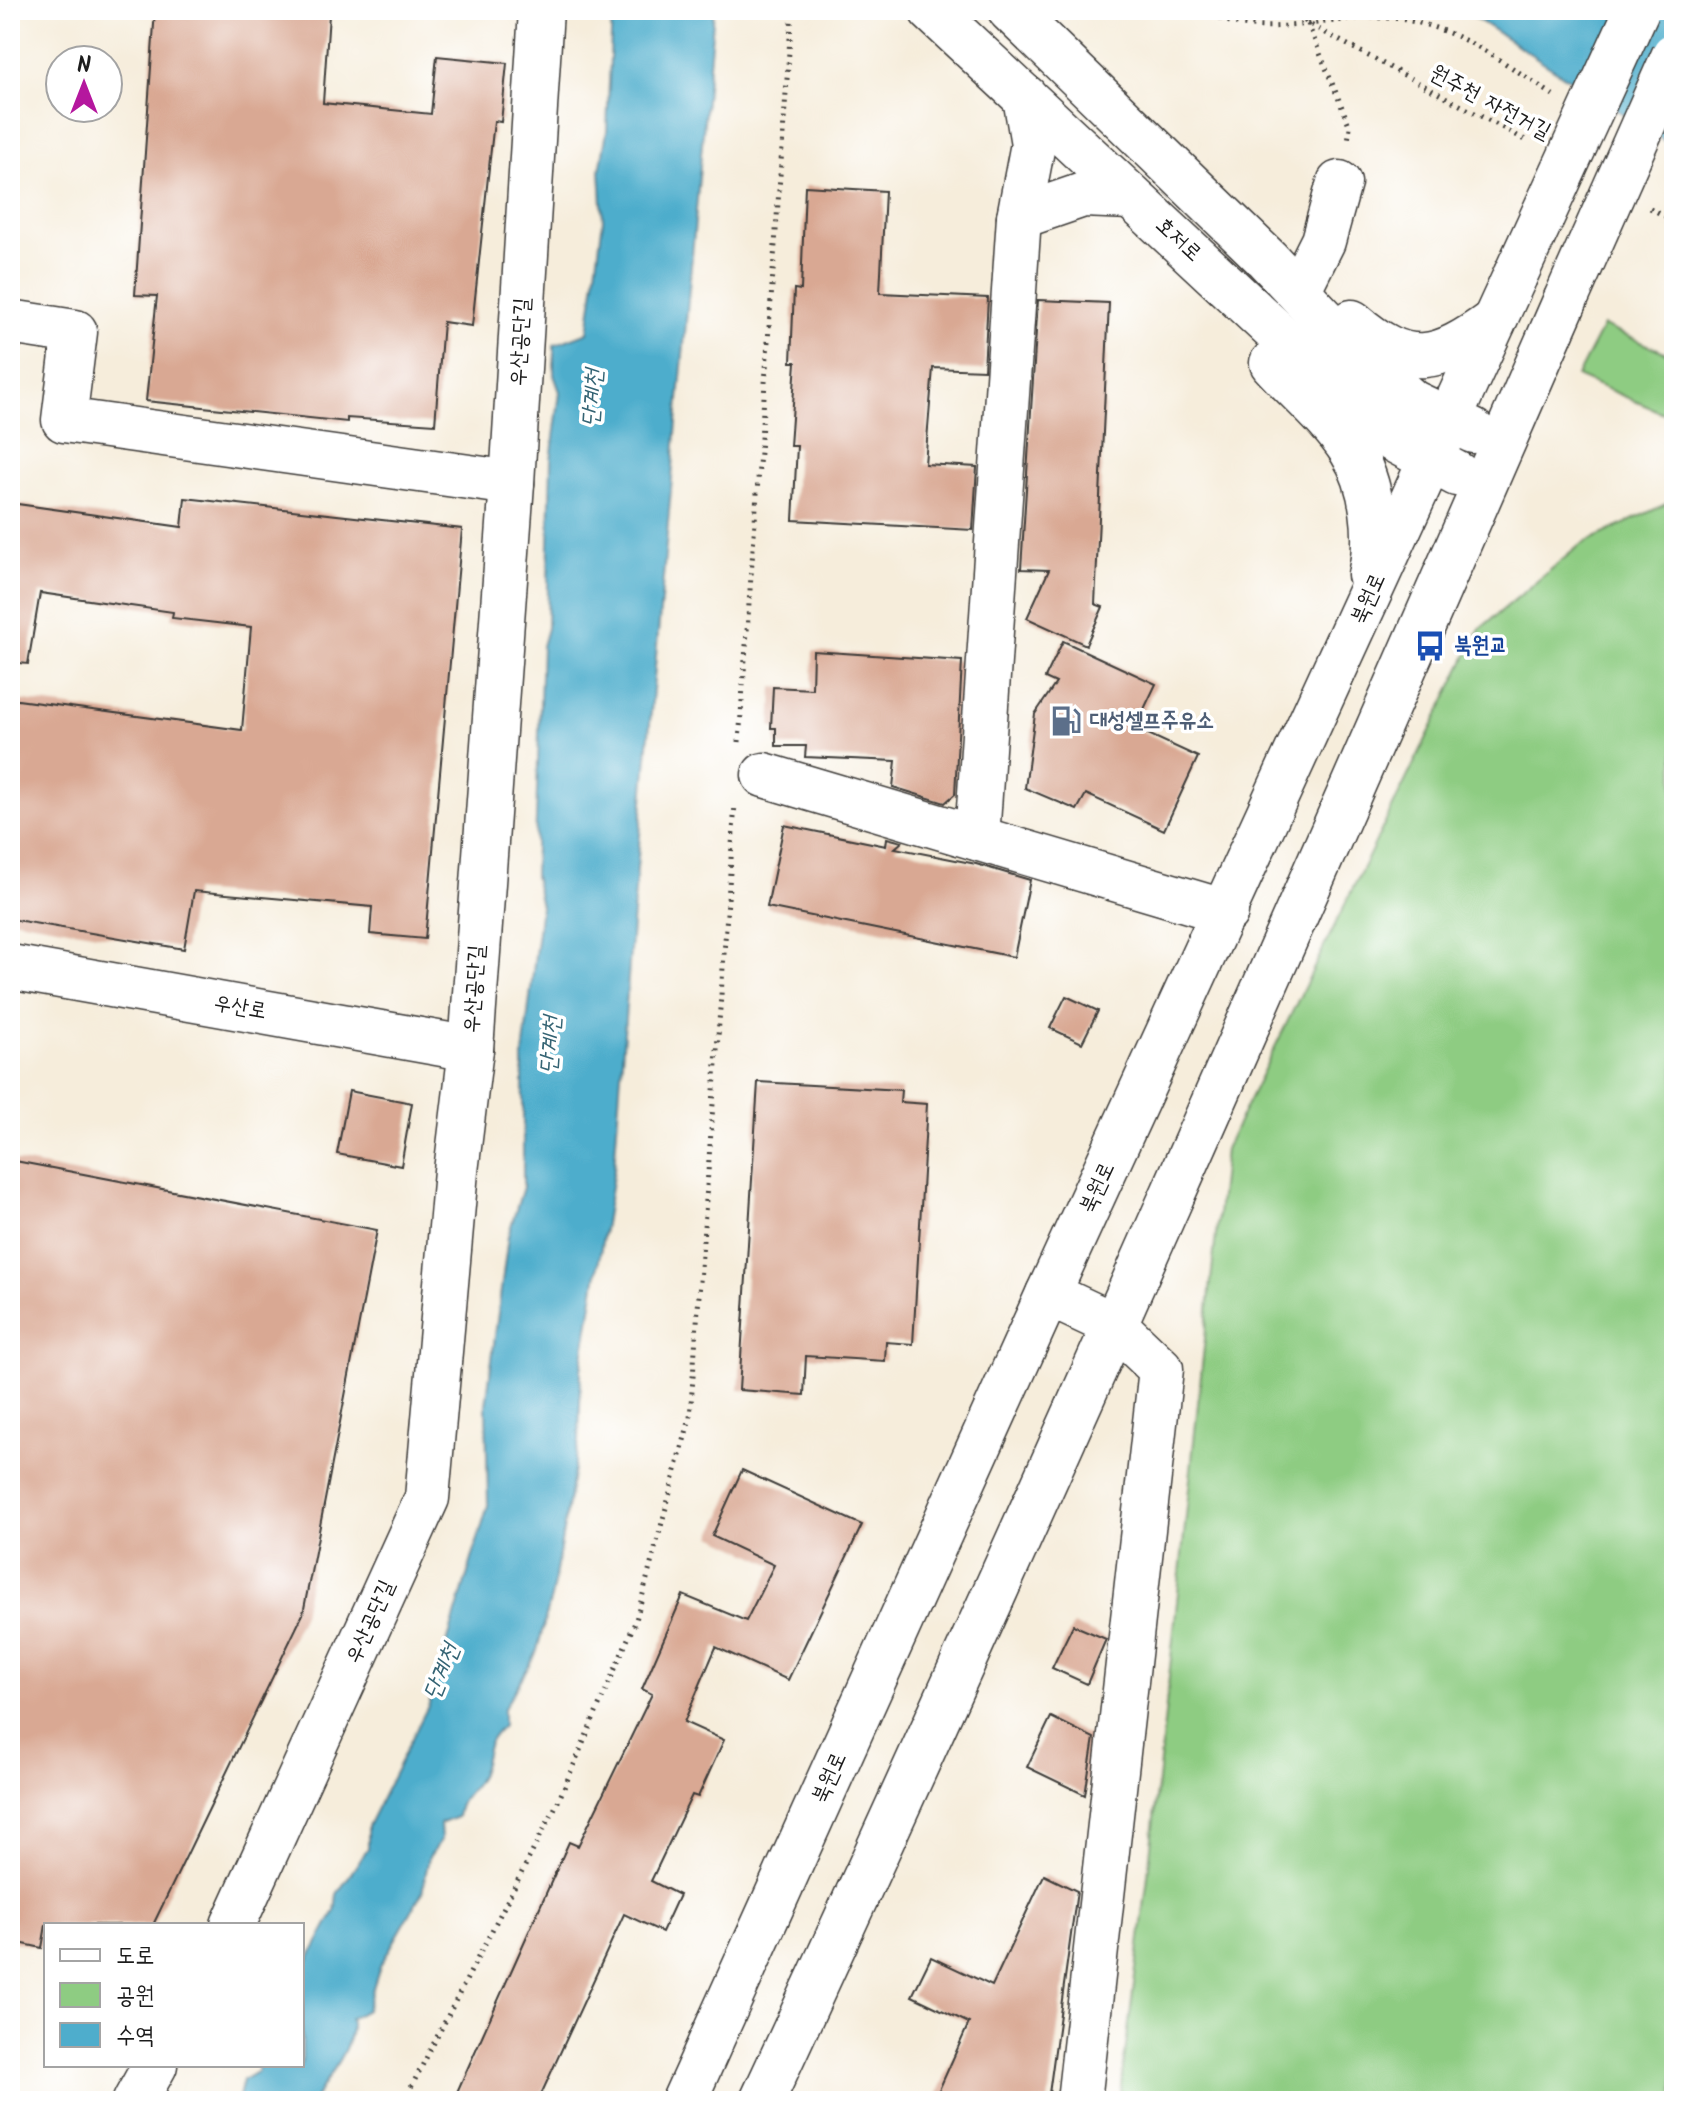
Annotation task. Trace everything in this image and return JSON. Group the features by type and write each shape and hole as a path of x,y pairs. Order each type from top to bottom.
{"street":[{"name":"우산공단길","path":"234,1923 427,1498 456,1171 471,1049 512,483 541,10"},
{"name":"호저로","path":"931,10 1390,438 1484,488"},
{"path":"1010,10 1267,259 1358,355 1412,402 1503,444"},
{"name":"북원로","path":"684,2101 1048,1294 1360,620 1637,10"},
{"path":"762,2101 936,1726 1116,1326 1674,55"},
{"path":"977,838 1019,217 1033,144 1025,97"},
{"path":"1302,283 1323,241 1339,183"},
{"path":"1019,217 1083,195 1131,197"},
{"path":"1267,259 1302,283 1377,344 1415,355 1437,355 1461,345 1494,321"},
{"path":"1221,280 1254,344 1351,450 1363,479 1373,517 1374,559 1360,620"},
{"path":"10,322 75,332 64,420 512,483"},
{"path":"746,776 977,838 1226,912"},
{"name":"우산로","path":"10,967 471,1049"},
{"path":"1048,1294 1116,1326 1161,1369 1079,2101"},
{"path":"135,2101 154,2067"}],"path":[{"path":"404,2101 557,1804 636,1620 690,1418 746,776 792,10"},
{"path":"1207,10 1215,17 1266,29 1373,17 1406,19 1465,38 1557,97"},
{"name":"원주천 자전거길","path":"1293,10 1307,23 1538,148"},
{"path":"1307,23 1350,127 1339,183"},
{"path":"1647,206 1674,221"}],"green space":[{"path":"1603,326 1674,356 1674,418 1577,376"},
{"path":"1674,500 1674,2101 1119,2101 1147,1884 1225,1149 1480,629 1580,545"}],"water":[{"name":"단계천","path":"612,10 714,10 632,924 614,1169 581,1370 579,1441 552,1594 536,1654 503,1710 503,1726 488,1746 479,1778 463,1799 457,1817 440,1824 441,1840 429,1857 422,1893 380,1966 366,2010 350,2019 351,2028 345,2049 314,2101 238,2101 243,2080 258,2071 258,2067 304,2067 304,1968 335,1911 337,1894 368,1848 368,1826 429,1704 488,1505 486,1405 508,1236 523,1187 523,1055 541,906 534,876 542,646 547,628 551,460 560,392 554,375 554,345 588,332 603,220 600,170 607,131"},
{"path":"1463,10 1674,10 1674,147"}],"building":[{"path":"155,10 312,10 329,14 323,103 431,114 437,56 507,63 501,122 494,121 472,326 443,322 435,424 347,418 347,422 146,401 157,296 135,295"},
{"path":"805,186 885,191 880,293 988,298 984,370 933,368 925,464 977,467 973,530 793,520 797,446 790,446 796,362 791,362 794,289 801,290"},
{"path":"1038,300 1109,303 1095,604 1103,607 1086,645 1027,618 1049,570 1021,569"},
{"path":"185,498 462,529 425,939 370,934 372,907 194,891 184,949 10,919 10,699 242,730 251,627 172,618 173,612 40,593 28,664 10,662 10,503 182,527"},
{"path":"1063,641 1156,684 1135,728 1198,757 1164,830 1086,794 1077,810 1025,788 1035,714 1056,683 1045,678"},
{"path":"813,651 962,661 955,794 945,803 893,787 896,761 805,757 806,746 776,746 776,728 771,728 773,687 812,689"},
{"path":"784,825 886,846 887,838 902,842 895,848 976,864 1030,880 1014,957 767,907"},
{"path":"1066,996 1098,1011 1082,1043 1050,1028"},
{"path":"758,1082 901,1090 900,1102 927,1104 913,1344 886,1342 885,1361 806,1356 804,1395 739,1390"},
{"path":"349,1091 412,1103 401,1166 337,1154"},
{"path":"10,1160 377,1230 303,1614 154,1923 44,1923 42,1948 10,1941"},
{"path":"742,1470 862,1525 788,1680 716,1647 684,1722 724,1740 698,1797 692,1795 651,1881 679,1895 662,1932 624,1914 538,2101 453,2101 569,1842 578,1846 652,1694 642,1689 683,1595 746,1621 774,1565 712,1536"},
{"path":"1073,1625 1106,1639 1087,1684 1052,1668"},
{"path":"1051,1717 1094,1738 1085,1795 1027,1767"},
{"path":"1044,1875 1077,1891 1048,2101 934,2101 969,2023 912,1996 931,1957 992,1986"}],"place":[{"name":"북원교","path":"1430,646"},
{"name":"대성셀프주유소","path":"1066,721"}]}
